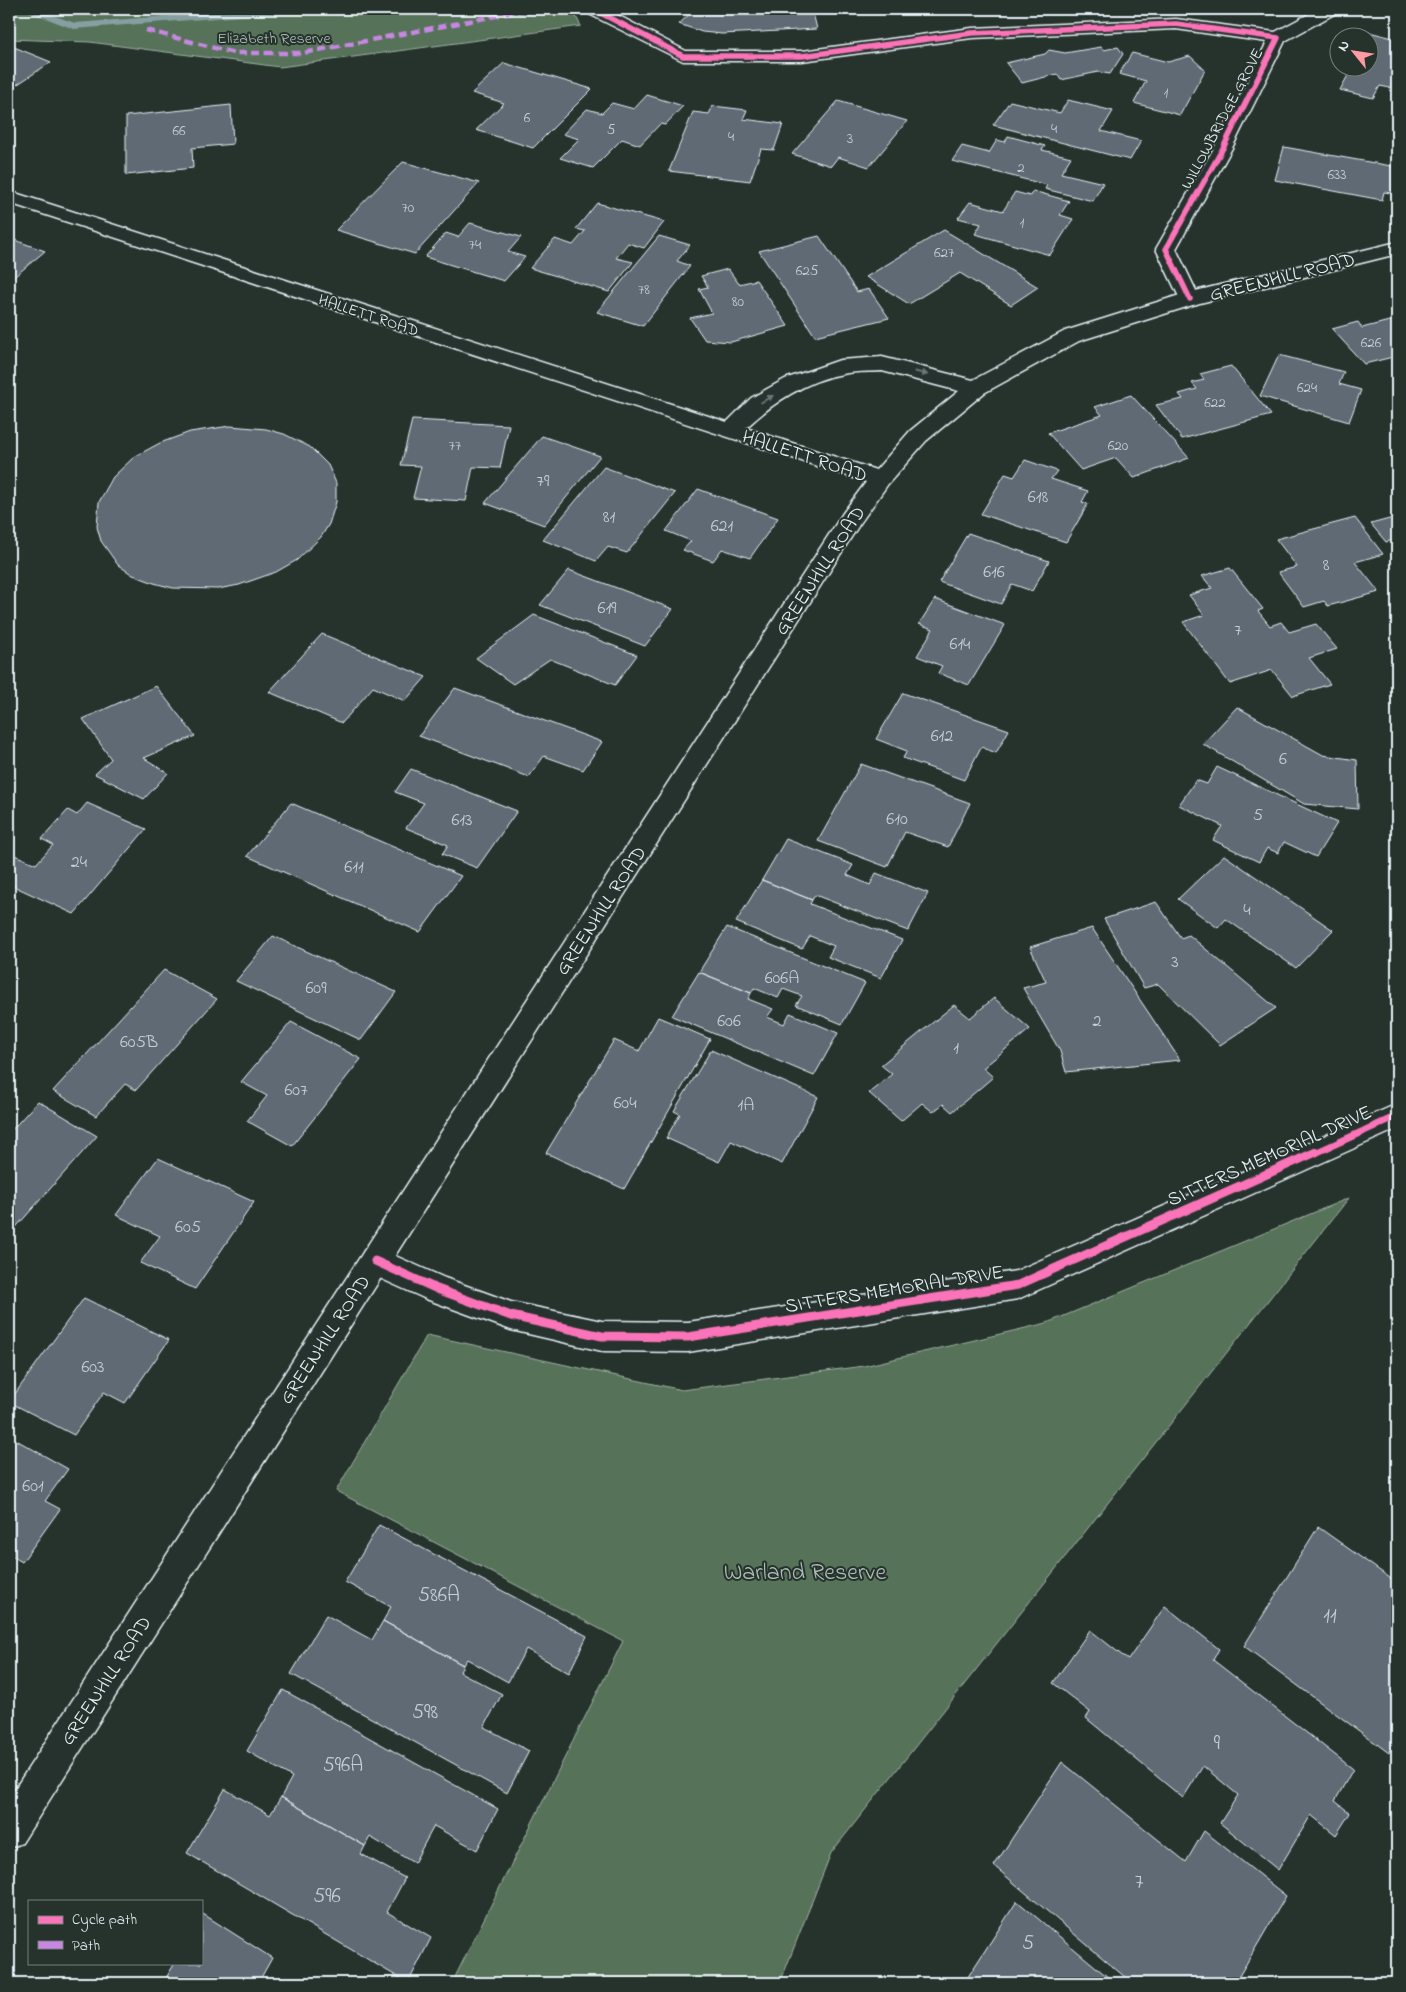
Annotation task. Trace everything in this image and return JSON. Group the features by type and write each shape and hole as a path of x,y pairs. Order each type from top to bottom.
{"main road":[{"name":"WILLOWBRIDGE GROVE","path":"593,9 683,56 802,56 972,33 1176,24 1278,38 1222,148 1166,248 1175,272 1190,299"},
{"path":"1278,38 1330,9"},
{"name":"HALLETT ROAD","path":"9,197 880,478"},
{"name":"GREENHILL ROAD","path":"9,1830 851,519 880,478 918,436 976,388 1072,336 1190,299 1397,248"},
{"name":"HALLETT ROAD","path":"730,431 759,403 792,384 840,367 882,364 976,388"},
{"name":"SITTERS MEMORIAL DRIVE","path":"374,1261 436,1289 510,1316 602,1336 688,1337 1018,1285 1397,1116"}],"green space":[{"name":"Elizabeth Reserve","path":"9,9 572,9 581,26 280,67 90,42 9,39"},
{"name":"Warland Reserve","path":"1349,1198 831,1853 780,1983 452,1983 623,1641 336,1491 427,1335 682,1390 864,1366 1047,1323"}],"building":[{"path":"695,9 720,13 773,9 812,9 817,29 722,34 702,32 679,24"},
{"path":"1378,34 1397,39 1397,75 1390,88 1380,86 1373,98 1340,90 1347,78 1378,78"},
{"path":"9,45 51,62 9,90"},
{"path":"1101,47 1104,50 1118,47 1123,54 1110,74 1098,72 1061,80 1057,74 1022,83 1006,63 1045,54 1049,50 1065,53"},
{"path":"1132,53 1168,62 1190,56 1205,70 1180,115 1134,103 1146,81 1119,74"},
{"path":"504,63 592,89 533,148 476,130 504,103 472,93"},
{"path":"647,95 683,106 665,125 660,124 640,145 622,139 593,168 560,158 579,139 563,134 587,109 602,113 612,103 634,109"},
{"path":"1068,100 1113,111 1101,131 1141,141 1130,160 993,125 1010,101 1060,113"},
{"path":"838,101 907,121 869,167 838,157 831,166 792,154"},
{"path":"231,105 233,144 192,148 193,168 126,175 126,116"},
{"path":"713,106 747,110 743,119 783,124 774,150 761,149 750,181 669,171 693,112 709,114"},
{"path":"1008,136 1045,146 1042,150 1071,157 1061,173 1103,183 1093,201 1045,189 1047,185 952,161 962,146 989,153 997,140 1005,142"},
{"path":"1284,147 1397,167 1397,194 1384,192 1382,200 1275,180"},
{"path":"403,162 479,183 415,254 336,230"},
{"path":"1033,191 1069,201 1060,215 1073,219 1050,255 975,234 981,224 958,218 970,202 1003,211 1015,192 1030,196"},
{"path":"597,203 664,222 644,248 628,243 616,258 633,262 609,292 530,268 555,239 573,245 585,231 576,229"},
{"path":"470,223 521,237 508,252 525,257 504,281 425,257 446,233 458,237"},
{"path":"944,230 1038,287 1011,305 960,273 909,304 866,277"},
{"path":"659,236 690,245 677,261 690,266 643,326 597,312"},
{"path":"819,236 857,292 869,289 889,318 815,336 759,251"},
{"path":"9,238 45,251 9,281"},
{"path":"728,269 739,284 756,280 788,326 731,342 705,340 690,318 712,313 699,289 708,287 701,276"},
{"path":"1397,319 1397,356 1364,364 1332,329 1358,322 1362,328"},
{"path":"1279,355 1344,372 1339,384 1361,390 1349,422 1260,396"},
{"path":"1231,366 1271,415 1182,439 1156,405 1183,399 1179,394 1197,389 1192,383 1204,380 1200,374"},
{"path":"1131,395 1189,458 1134,478 1116,458 1081,470 1048,433 1102,415 1095,407"},
{"path":"412,420 509,425 500,468 473,467 466,501 413,498 421,466 401,465"},
{"path":"230,426 266,429 284,434 310,447 328,465 336,483 336,502 329,524 321,537 297,560 276,572 239,585 218,589 173,588 133,575 118,565 101,541 97,527 99,502 113,477 134,457 160,443 190,432"},
{"path":"542,436 600,456 544,525 485,503"},
{"path":"1025,460 1057,471 1051,479 1088,491 1082,502 1088,504 1066,542 981,514 1005,474 1014,477"},
{"path":"604,467 675,493 627,553 608,547 596,561 543,540"},
{"path":"698,489 778,518 750,558 722,549 713,561 683,550 691,541 666,531"},
{"path":"1397,517 1397,539 1386,542 1371,524"},
{"path":"1355,518 1383,554 1355,562 1379,592 1328,606 1324,601 1304,607 1278,572 1297,567 1276,539"},
{"path":"968,533 1049,561 1032,591 1012,584 1001,604 939,582"},
{"path":"1230,568 1263,609 1258,611 1270,626 1281,622 1289,632 1316,624 1337,649 1309,658 1330,684 1293,696 1272,670 1230,684 1183,622 1204,615 1189,595 1212,588 1202,576"},
{"path":"569,570 673,609 645,646 540,605"},
{"path":"935,599 1005,625 969,685 938,673 942,666 917,656 933,629 919,624"},
{"path":"534,615 637,655 615,685 550,659 513,684 476,658"},
{"path":"322,634 426,677 405,701 373,687 342,723 269,692"},
{"path":"156,686 195,736 144,758 168,773 144,799 95,774 111,759 83,719"},
{"path":"455,688 602,742 583,770 544,756 529,777 419,736"},
{"path":"903,693 1009,730 996,753 981,747 964,780 903,758 907,751 876,739"},
{"path":"1237,707 1323,755 1357,760 1358,809 1304,804 1203,744"},
{"path":"861,764 970,803 948,847 905,832 887,867 818,841"},
{"path":"1217,767 1337,823 1316,857 1284,842 1278,853 1267,848 1259,862 1213,840 1222,826 1179,805 1196,780 1207,784"},
{"path":"411,769 517,811 477,868 442,854 448,845 406,828 424,803 395,792"},
{"path":"87,803 146,829 74,914 9,884 9,857 12,854 36,864 53,845 42,839 68,810 77,815"},
{"path":"291,803 461,876 420,932 247,856"},
{"path":"786,839 853,865 847,875 870,885 876,873 928,893 908,931 815,895 812,900 762,880"},
{"path":"1224,855 1333,930 1296,968 1226,919 1218,928 1178,899"},
{"path":"762,880 812,900 810,904 902,940 881,978 828,957 834,946 810,936 802,949 736,922"},
{"path":"1156,902 1181,938 1189,935 1276,1008 1220,1045 1158,984 1144,988 1104,919"},
{"path":"727,927 865,983 842,1024 796,1005 802,996 783,989 778,998 754,988 751,993 699,972"},
{"path":"1092,928 1180,1060 1066,1072 1060,1051 1023,988 1046,982 1030,947"},
{"path":"273,936 396,992 361,1040 236,981"},
{"path":"164,970 217,999 136,1090 125,1084 96,1116 53,1091"},
{"path":"699,972 751,993 748,999 773,1009 767,1017 784,1024 790,1013 838,1033 814,1076 672,1016"},
{"path":"994,998 1030,1029 983,1068 993,1077 952,1112 943,1104 933,1112 922,1103 901,1121 869,1093 892,1074 881,1065 954,1005 970,1018"},
{"path":"658,1017 710,1039 624,1189 546,1153 614,1040 639,1051"},
{"path":"291,1022 361,1059 292,1146 247,1121 267,1096 241,1082"},
{"path":"711,1050 818,1097 782,1164 731,1141 719,1162 666,1138 680,1114 674,1111"},
{"path":"38,1101 97,1136 9,1235 9,1133"},
{"path":"158,1158 254,1202 195,1289 140,1263 160,1236 116,1215"},
{"path":"84,1298 169,1340 125,1403 104,1392 74,1435 9,1402"},
{"path":"9,1436 68,1469 45,1501 60,1509 22,1562 9,1554"},
{"path":"379,1525 587,1636 569,1673 526,1649 508,1682 467,1659 463,1665 383,1621 391,1607 345,1582"},
{"path":"1318,1527 1397,1583 1397,1738 1389,1753 1244,1646"},
{"path":"1165,1606 1219,1649 1213,1660 1353,1769 1335,1801 1350,1813 1336,1835 1311,1815 1278,1870 1220,1823 1238,1795 1203,1766 1183,1798 1086,1718 1090,1712 1053,1683 1090,1630 1128,1660"},
{"path":"326,1615 372,1640 383,1621 463,1665 460,1672 502,1694 484,1727 529,1751 507,1793 291,1674"},
{"path":"283,1690 498,1809 477,1850 434,1826 414,1863 370,1837 365,1846 281,1797 292,1777 247,1751"},
{"path":"1062,1762 1186,1862 1204,1831 1286,1896 1235,1983 1132,1983 994,1866"},
{"path":"225,1789 270,1815 281,1797 365,1846 361,1854 405,1878 387,1912 431,1938 408,1983 187,1853"},
{"path":"1017,1901 1115,1983 964,1983"},
{"path":"203,1914 272,1958 258,1983 163,1983 174,1964 202,1964"}],"waterway":[{"path":"27,9 74,26 294,9"}],"marked path":[{"path":"146,30 234,53 303,53 532,9"}],"cycle path":[{"path":"593,9 683,56 802,56 972,33 1176,24 1278,38 1223,148 1166,249 1190,299"},
{"path":"375,1261 437,1289 511,1316 602,1336 688,1337 1018,1285 1397,1116"}]}
